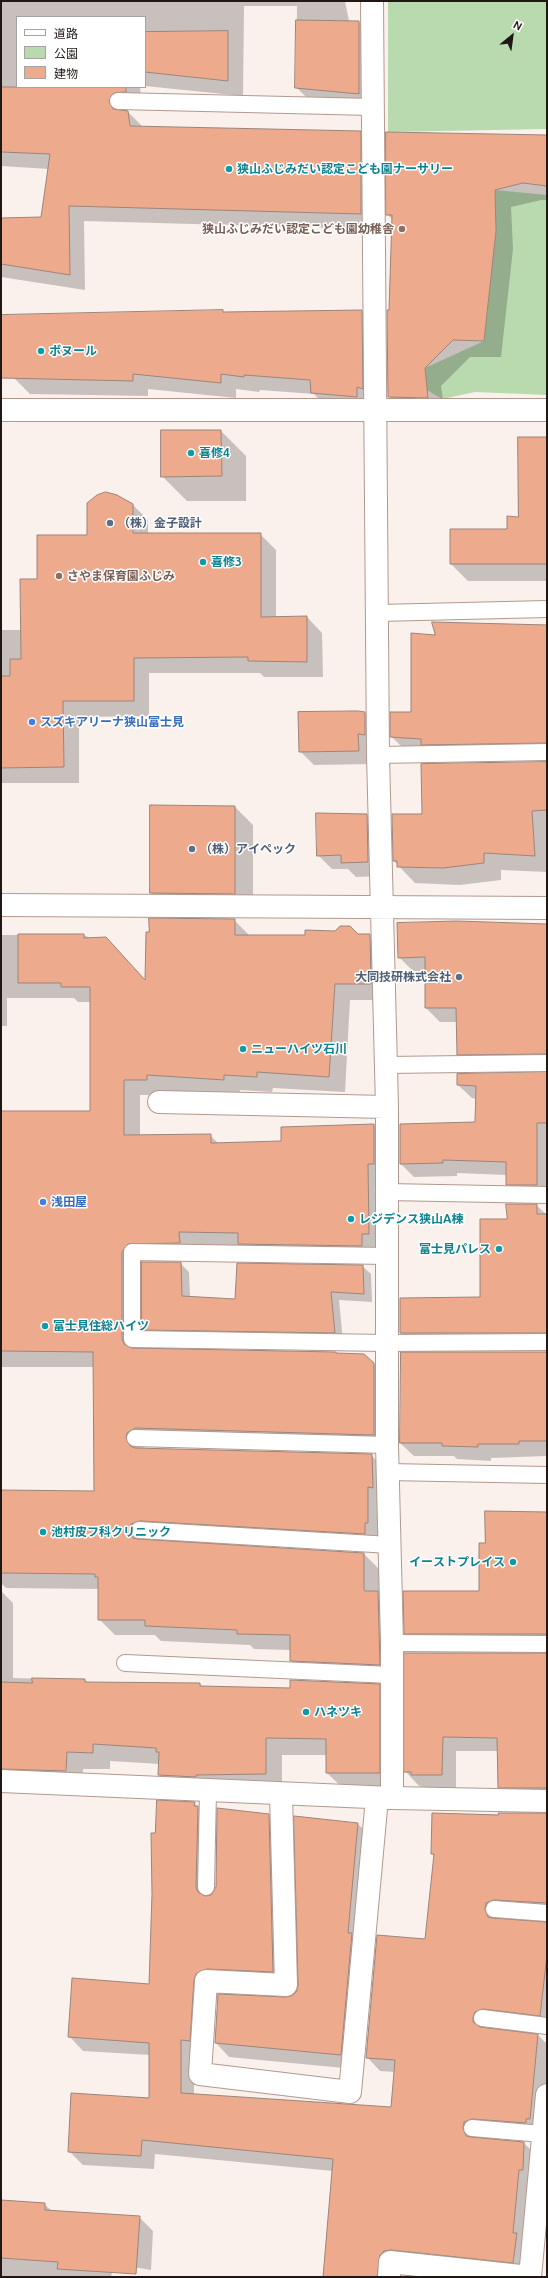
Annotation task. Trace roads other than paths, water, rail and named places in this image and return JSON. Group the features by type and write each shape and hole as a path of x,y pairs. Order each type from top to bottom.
{"street":[{"path":"281,1794 286,1985 206,1981 200,2074 350,2092 384,1798 392,1643 387,1472 387,1107 378,755 378,613 374,410 372,1"},
{"path":"1,410 547,410"},
{"path":"1,905 547,908"},
{"path":"160,1102 387,1107"},
{"path":"1,1781 384,1798 547,1801"},
{"path":"389,2277 390,2262 530,2277 543,2174 542,2134 547,2095"}],"lane":[{"path":"118,101 372,107"},
{"path":"378,613 547,609"},
{"path":"378,755 547,752"},
{"path":"386,1065 547,1064"},
{"path":"386,1192 547,1195"},
{"path":"387,1256 132,1252 132,1339 386,1343 547,1342"},
{"path":"135,1438 387,1445"},
{"path":"387,1472 547,1475"},
{"path":"139,1530 390,1545"},
{"path":"392,1643 547,1644"},
{"path":"125,1663 391,1675"},
{"path":"206,1887 208,1791"},
{"path":"494,1909 547,1912"},
{"path":"482,2018 547,2026"},
{"path":"472,2128 542,2134"}],"place":[{"name":"狭山ふじみだい認定こども園ナーサリー","path":"229,169"},
{"name":"狭山ふじみだい認定こども園幼稚舎","path":"402,229"},
{"name":"ボヌール","path":"41,351"},
{"name":"喜修4","path":"191,453"},
{"name":"（株）金子設計","path":"110,523"},
{"name":"喜修3","path":"203,562"},
{"name":"さやま保育園ふじみ","path":"59,576"},
{"name":"スズキアリーナ狭山富士見","path":"32,722"},
{"name":"（株）アイペック","path":"192,849"},
{"name":"大同技研株式会社","path":"459,977"},
{"name":"ニューハイツ石川","path":"243,1049"},
{"name":"浅田屋","path":"43,1202"},
{"name":"レジデンス狭山A棟","path":"351,1219"},
{"name":"富士見パレス","path":"499,1249"},
{"name":"富士見住総ハイツ","path":"45,1326"},
{"name":"池村皮フ科クリニック","path":"43,1532"},
{"name":"イーストプレイス","path":"513,1562"},
{"name":"ハネツキ","path":"306,1712"}]}
